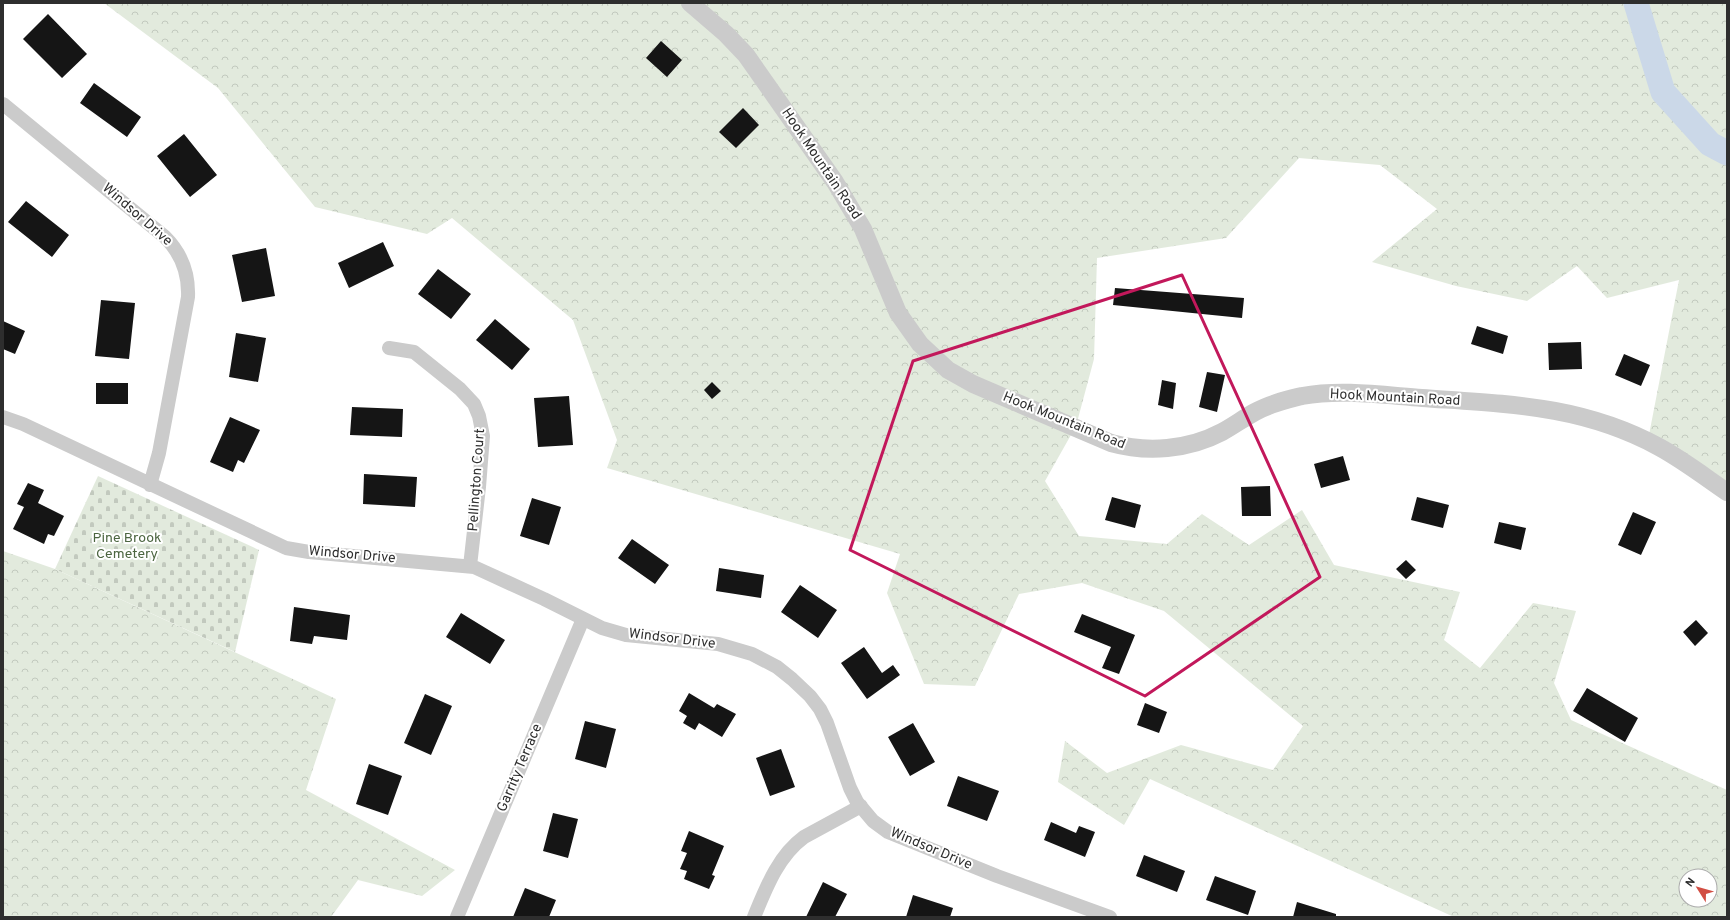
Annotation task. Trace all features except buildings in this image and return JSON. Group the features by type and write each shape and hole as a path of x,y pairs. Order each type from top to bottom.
{"street":[{"name":"Hook Mountain Road","path":"690,3 726,34 746,55 836,182 863,228 898,313 908,329 933,358 948,370 973,384 1111,443 1130,448 1149,449 1205,440 1222,432 1257,411 1277,403 1302,396 1331,393 1367,394 1532,407 1564,412 1609,425 1659,447 1727,492"},
{"name":"Windsor Drive","path":"3,104 165,237 178,251 186,268 189,284 188,297 159,453 150,485"},
{"name":"Pellington Court","path":"389,348 414,352 460,389 474,404 479,416 483,436 470,566"},
{"name":"Windsor Drive","path":"3,417 23,424 286,548 309,552 470,566 537,595 602,628 626,635 685,640 737,648 752,654 777,667 805,692 820,709 827,723 850,788 860,806 873,821 888,832 997,876 1110,917"},
{"name":"Garrity Terrace","path":"457,917 583,618"},
{"path":"754,917 783,857 796,843 860,806"}],"highlighted area":[{"path":"1182,275 1320,577 1145,696 850,550 913,361"}],"green space":[{"path":"104,3 1727,3 1727,492 1648,440 1679,280 1607,298 1577,266 1527,301 1456,286 1372,262 1437,209 1380,165 1299,158 1226,238 1097,258 1094,359 1076,426 1045,481 1079,536 1167,544 1202,514 1249,545 1302,510 1334,565 1460,592 1444,640 1480,668 1533,603 1576,611 1554,683 1571,720 1727,790 1727,917 1454,917 1150,779 1124,825 1058,782 1065,741 1107,773 1181,745 1273,770 1303,726 1164,611 1082,583 1019,594 975,686 924,684 887,593 900,554 607,468 617,440 573,320 452,218 427,234 315,207 218,88"},
{"name":"Pine Brook Cemetery","path":"98,476 259,550 235,652 55,569"},
{"path":"3,551 55,569 336,699 306,790 455,870 422,896 358,880 331,917 3,917"}],"waterway":[{"path":"1636,3 1663,92 1710,144 1727,153"}]}
